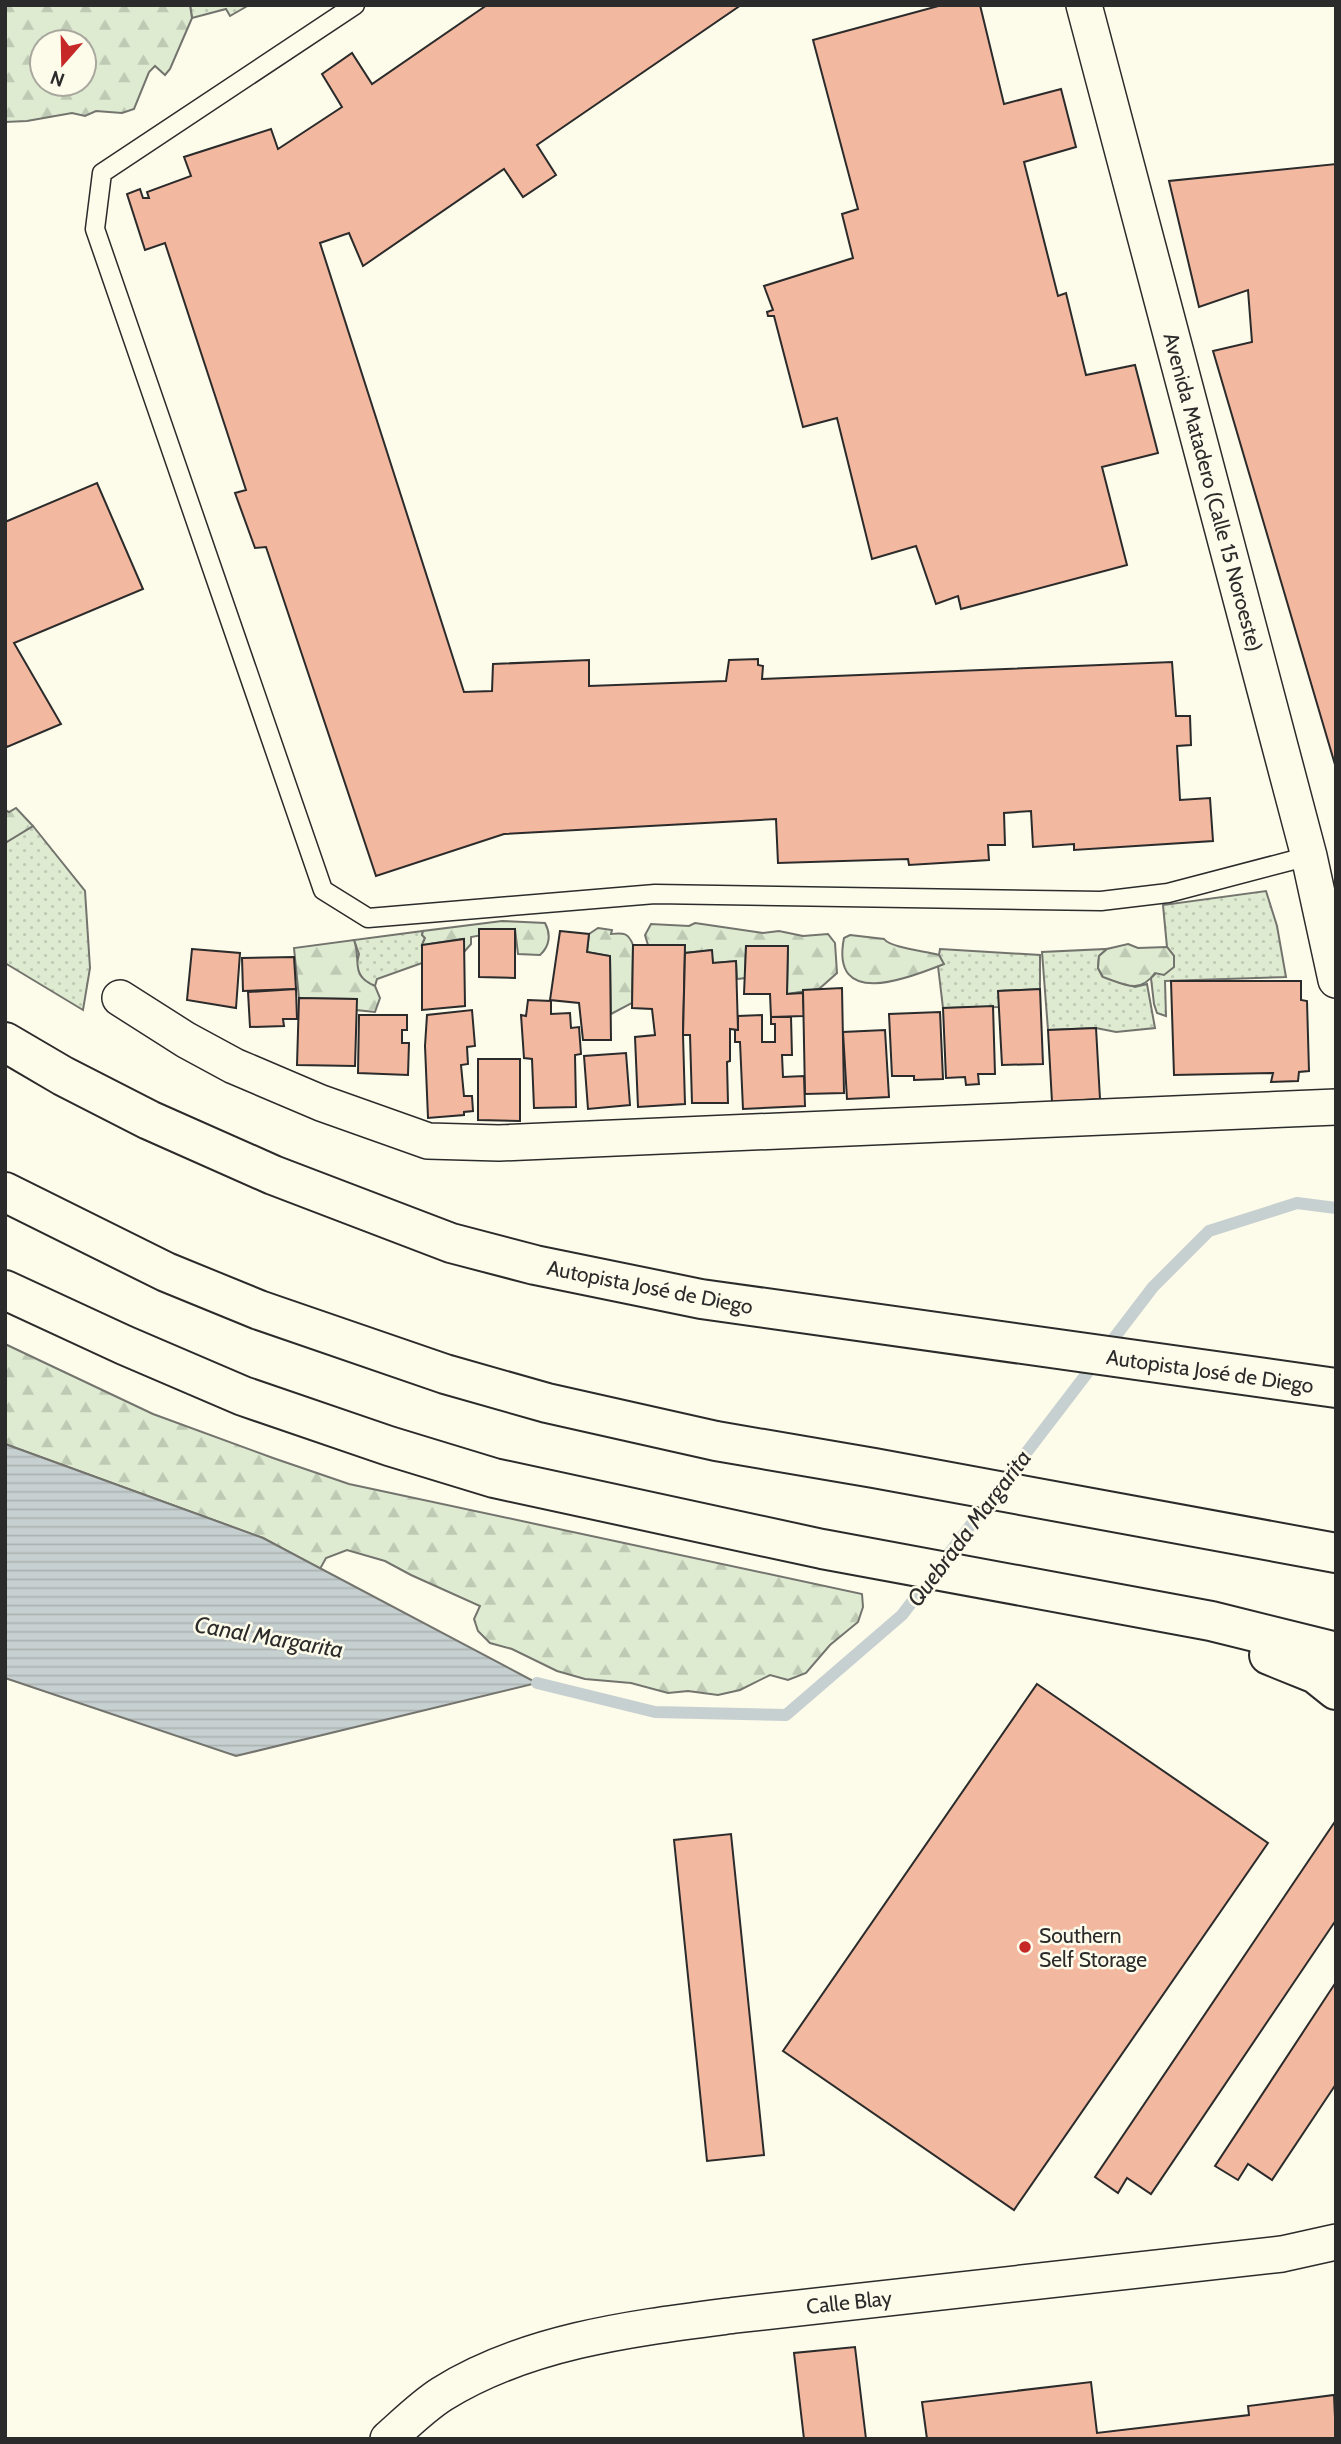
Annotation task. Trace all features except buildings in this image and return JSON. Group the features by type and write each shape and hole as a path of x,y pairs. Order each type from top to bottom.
{"highway":[{"name":"Autopista José de Diego","path":"5,1042 63,1076 162,1125 273,1175 451,1243 535,1265 701,1299 1336,1388"},
{"path":"5,1192 166,1272 259,1310 444,1374 547,1403 716,1441 1336,1553"},
{"path":"5,1290 243,1396 389,1446 494,1478 822,1549 1211,1621 1336,1652"},
{"path":"1223,1534 1336,1525"},
{"path":"1122,1604 1271,1656 1316,1674 1336,1689"}],"street":[{"name":"Avenida Matadero (Calle 15 Noroeste)","path":"1084,5 1323,854 1336,980"},
{"path":"120,998 186,1040 234,1066 333,1107 428,1141 499,1143 1336,1107"},
{"name":"Calle Blay","path":"388,2439 441,2395 500,2365 552,2346 649,2327 736,2315 1282,2254 1336,2242"}],"lane":[{"path":"355,5 102,173 95,229 323,890 368,918 655,894 1101,901 1168,893 1323,854"}],"green space":[{"path":"5,5 190,5 192,18 170,69 165,75 155,66 149,72 134,109 122,113 96,111 85,116 72,113 5,122"},
{"path":"190,5 249,5 230,16 226,9 192,18"},
{"path":"16,808 33,826 5,843 5,810 9,812"},
{"path":"33,826 85,891 90,968 83,1010 5,963 5,843"},
{"path":"1266,891 1277,926 1286,977 1165,981 1166,1016 1157,1013 1151,978 1174,956 1167,947 1163,905"},
{"path":"502,921 545,923 548,931 546,948 540,955 518,954 515,929 471,937 471,944 464,952 463,939 422,945 425,938 423,931"},
{"path":"695,923 763,933 779,931 803,936 828,934 835,943 837,973 819,989 787,994 788,946 746,946 745,978 737,979 736,961 713,963 711,950 685,953 684,945 648,945 645,935 651,924 689,926"},
{"path":"598,928 612,930 611,934 625,934 633,945 632,1003 611,1014 610,956 587,952 589,934"},
{"path":"423,931 425,938 422,945 422,963 377,979 375,986 365,983 356,967 359,954 354,940"},
{"path":"850,935 884,939 901,947 939,955 944,964 892,981 860,981 849,974 843,960 844,938"},
{"path":"354,940 359,972 367,982 375,986 380,998 375,1012 356,1010 356,999 299,998 294,948"},
{"path":"1128,944 1138,948 1167,947 1174,956 1174,967 1164,975 1155,973 1149,980 1137,986 1124,985 1103,977 1098,968 1099,956 1107,949"},
{"path":"940,949 1040,955 1040,989 999,991 999,1007 943,1008 938,966 943,964 939,955"},
{"path":"1107,949 1099,956 1098,968 1102,976 1135,987 1147,984 1155,1028 1116,1032 1096,1028 1048,1030 1042,952"},
{"path":"5,1344 153,1414 349,1484 862,1594 863,1607 858,1622 830,1645 806,1673 788,1680 770,1675 740,1690 718,1695 688,1691 668,1693 631,1683 585,1679 557,1671 512,1649 490,1643 478,1631 474,1619 480,1606 385,1561 347,1550 326,1558 320,1569 263,1538 5,1444"}],"water":[{"name":"Canal Margarita","path":"5,1444 263,1538 537,1683 236,1756 5,1678"}],"waterway":[{"name":"Quebrada Margarita","path":"537,1683 655,1712 786,1715 902,1615 1153,1287 1209,1231 1297,1203 1336,1208"}],"place":[{"name":"Southern Self Storage","path":"1025,1947"}]}
